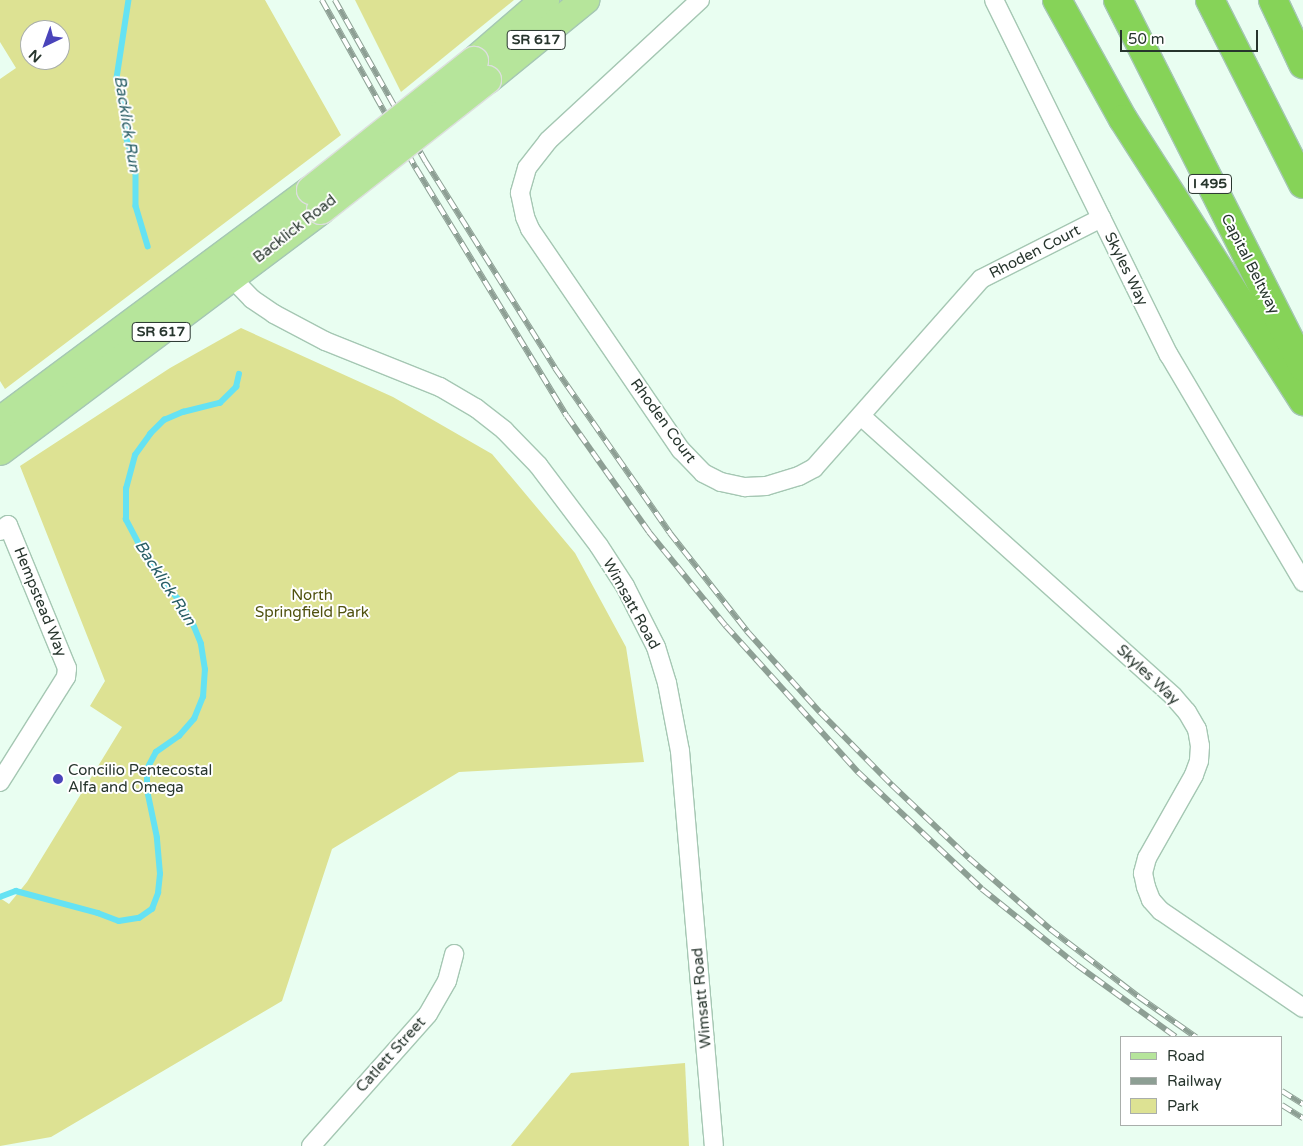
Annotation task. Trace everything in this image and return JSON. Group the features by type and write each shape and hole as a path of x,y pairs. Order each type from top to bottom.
{"highway":[{"path":"1057,0 1123,119 1303,401"},
{"name":"Capital Beltway","path":"1118,0 1303,367"},
{"path":"1210,0 1303,184"},
{"path":"1273,0 1303,64"}],"main road":[{"name":"Backlick Road","path":"480,70 545,0"},
{"name":"Backlick Road","path":"0,451 225,270 480,70 585,0"},
{"name":"Backlick Road","path":"0,421 225,270"}],"street":[{"name":"Rhoden Court","path":"700,0 548,141 534,157 522,179 520,193 524,217 530,229 681,450 703,473 720,482 745,487 766,486 799,476 814,468 981,280 1101,218"},
{"name":"Skyles Way","path":"994,0 1169,356 1303,582"},
{"name":"Wimsatt Road","path":"225,270 252,299 295,326 325,341 440,387 476,408 504,430 538,464 599,546 625,586 656,647 667,683 680,751 714,1146"},
{"name":"Skyles Way","path":"861,416 1166,689 1187,712 1197,730 1200,746 1199,761 1194,775 1147,858 1143,873 1151,900 1161,911 1303,1008"},
{"name":"Hempstead Way","path":"0,782 66,677 67,668 4,528"},
{"name":"Catlett Street","path":"310,1146 428,1014 447,981 454,954"}],"green space":[{"path":"0,0 265,0 341,135 5,389 0,381 0,79 16,68 0,42"},
{"path":"355,0 514,0 401,92"},
{"name":"North Springfield Park","path":"241,328 393,397 492,454 575,553 626,647 644,762 459,772 332,849 282,1001 51,1137 0,1146 0,898 9,904 27,882 122,727 90,706 105,681 20,466 170,368"},
{"path":"685,1063 689,1146 511,1146 571,1073"}],"waterway":[{"name":"Backlick Run","path":"129,0 117,78 124,107 126,136 136,169 136,206 148,246"},
{"name":"Backlick Run","path":"0,897 16,891 98,913 119,921 139,918 152,909 158,893 160,874 157,838 147,790 147,769 156,752 179,736 194,719 203,697 205,670 201,644 182,604 160,579 145,556 126,520 126,489 135,455 150,434 164,420 183,412 220,403 236,387 239,374"}],"railway":[{"path":"322,0 416,168 567,416 649,532 726,626 858,772 982,889 1077,965 1175,1036"},
{"path":"335,0 426,162 555,368 670,533 747,631 820,712 892,785 969,858 1050,929 1139,997 1195,1036"},
{"path":"1283,1092 1303,1104"},
{"path":"1283,1106 1303,1118"}],"place":[{"name":"Concilio Pentecostal Alfa and Omega","path":"58,779"}]}
